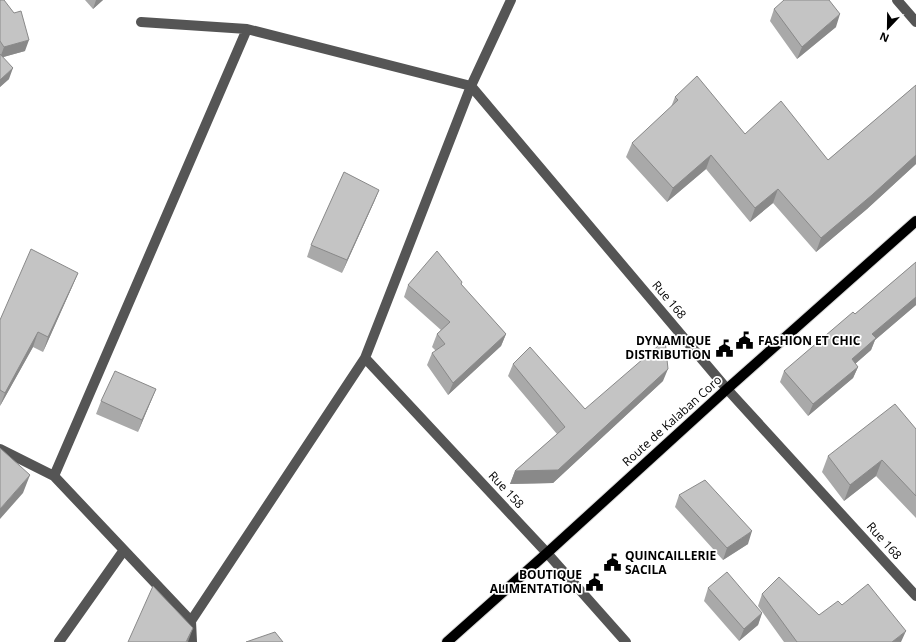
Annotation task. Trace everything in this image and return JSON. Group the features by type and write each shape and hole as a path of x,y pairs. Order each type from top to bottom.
{"main road":[{"name":"Route de Kalaban Coro","path":"447,642 727,389 916,221"}],"street":[{"path":"192,642 191,621 365,358 471,86 512,0"},
{"path":"897,0 916,22"},
{"path":"141,22 247,29 471,86"},
{"path":"54,476 247,29"},
{"name":"Rue 168","path":"471,86 727,389 916,596"},
{"name":"Rue 158","path":"365,358 547,553 626,642"},
{"path":"0,449 54,476 191,621"},
{"path":"59,642 124,550"}],"building":[{"path":"0,0 4,0 14,13 21,11 29,40 4,47 0,41"},
{"path":"784,0 829,0 840,14 802,47 774,9"},
{"path":"0,54 13,68 0,80"},
{"path":"697,76 745,134 781,101 828,160 916,85 916,155 821,238 778,189 755,208 711,155 673,188 632,143 678,100 675,97"},
{"path":"344,172 379,190 347,260 311,245"},
{"path":"31,249 78,273 48,337 38,332 5,393 0,390 0,320"},
{"path":"437,251 462,282 461,284 506,334 453,383 432,353 445,344 437,334 450,322 408,285"},
{"path":"916,262 916,297 872,334 876,338 852,359 858,367 813,404 784,371 853,312 855,314"},
{"path":"665,340 668,369 558,470 515,471 565,427 513,364 530,347 585,409"},
{"path":"115,371 156,389 142,420 101,401"},
{"path":"895,404 916,429 916,496 882,460 850,485 828,456"},
{"path":"0,448 30,475 0,509"},
{"path":"705,480 752,531 727,548 679,495"},
{"path":"727,572 762,613 744,629 708,588"},
{"path":"779,577 819,615 838,601 842,605 868,584 906,631 892,642 797,642 762,594"},
{"path":"153,586 193,628 186,642 128,642"},
{"path":"275,632 283,642 246,642"}],"place":[{"name":"FASHION ET CHIC","path":"745,341"},
{"name":"DYNAMIQUE DISTRIBUTION","path":"724,348"},
{"name":"QUINCAILLERIE SACILA","path":"612,563"},
{"name":"BOUTIQUE ALIMENTATION","path":"595,582"}]}
